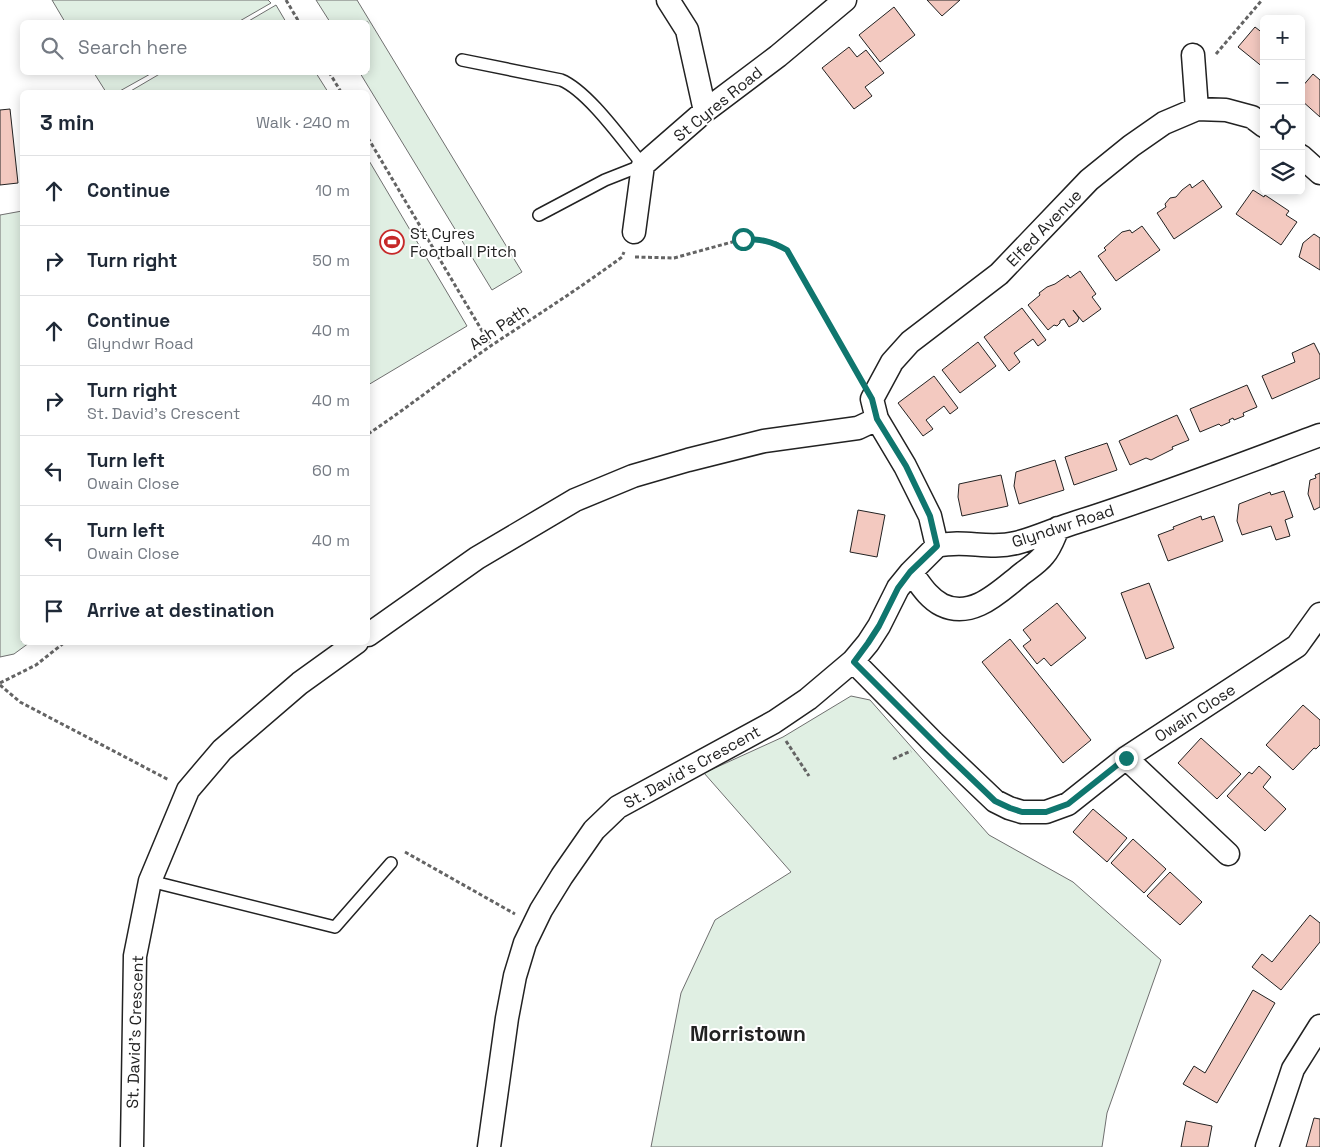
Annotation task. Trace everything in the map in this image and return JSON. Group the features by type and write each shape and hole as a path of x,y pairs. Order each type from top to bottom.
{"street":[{"path":"668,0 687,30 705,111"},
{"name":"St Cyres Road","path":"643,165 705,111 778,56 845,0"},
{"path":"1193,56 1197,109"},
{"name":"Elfed Avenue","path":"874,409 892,362 910,342 999,274 1089,180 1131,146 1164,123 1197,109 1226,110 1252,117 1260,123"},
{"path":"1305,160 1320,173"},
{"path":"634,232 643,165"},
{"path":"370,634 477,558 575,500 633,476 688,460 764,441 858,428 874,409 906,466 930,516 937,546"},
{"name":"Glyndwr Road","path":"937,546 949,543 965,543 979,546 1017,543 1320,435"},
{"path":"910,572 933,599 943,606 956,608 979,605 992,598 1044,556 1051,546 1058,528"},
{"name":"St. David's Crescent","path":"489,1147 507,1018 515,976 525,943 551,893 594,830 618,807 774,722 808,699 854,662 868,643 898,588 910,572 937,546"},
{"name":"Owain Close","path":"854,662 995,801 1022,812 1046,812 1068,804 1126,758 1297,646 1320,614"},
{"name":"St. David's Crescent","path":"132,1147 135,956 150,881 188,790 222,750 300,683 352,645"},
{"path":"1126,758 1228,854"},
{"path":"1267,1147 1293,1069 1320,1026"}],"lane":[{"path":"462,60 561,80 571,84 585,96 643,165 605,180 539,215"},
{"path":"150,881 335,927 391,863"}],"path":[{"path":"286,0 298,20"},
{"path":"1195,79 1262,0"},
{"path":"331,75 340,90"},
{"path":"370,141 491,346"},
{"name":"Ash Path","path":"370,433 491,346 572,293 622,256 634,232"},
{"path":"622,256 674,258 743,239 760,239 787,250 874,409"},
{"path":"61,645 36,665 0,684 20,702 188,790"},
{"path":"774,722 809,776"},
{"path":"391,863 405,852 534,925"}],"green space":[{"path":"52,0 268,0 271,3 241,20 64,20"},
{"path":"316,0 357,0 369,20 329,20"},
{"path":"276,5 285,20 250,20"},
{"path":"370,21 522,272 492,290 361,75 370,75"},
{"path":"95,75 148,75 122,90 105,90"},
{"path":"158,75 317,75 327,90 132,90"},
{"name":"St Cyres Football Pitch","path":"370,162 467,326 370,384"},
{"path":"20,211 20,645 26,645 14,654 0,657 0,215"},
{"path":"851,696 870,700 989,835 1073,882 1161,960 1107,1113 1102,1147 651,1147 681,993 715,920 791,872 704,773 783,737"}],"building":[{"path":"927,0 960,0 942,16"},
{"path":"894,7 915,35 880,62 859,35"},
{"path":"1255,27 1260,31 1260,65 1238,47"},
{"path":"849,47 857,57 866,50 884,73 865,87 872,96 854,109 822,68"},
{"path":"1313,74 1320,80 1320,117 1305,104 1305,83"},
{"path":"10,109 18,183 0,185 0,110"},
{"path":"1203,180 1222,207 1174,239 1157,213 1166,207 1165,204 1170,198 1176,197 1190,184 1192,188"},
{"path":"1253,190 1264,197 1265,195 1289,211 1286,215 1297,222 1281,245 1236,214"},
{"path":"1142,226 1160,250 1116,281 1098,256 1122,232 1130,230 1132,233"},
{"path":"1314,234 1320,238 1320,270 1299,257 1303,243"},
{"path":"1080,271 1096,294 1092,297 1101,309 1083,322 1073,310 1079,318 1077,322 1069,327 1064,319 1057,326 1054,325 1048,330 1028,305 1047,287 1068,275 1070,278"},
{"path":"1022,308 1046,340 1038,346 1033,339 1014,353 1020,362 1009,371 984,337"},
{"path":"978,342 996,366 960,393 942,370"},
{"path":"1314,343 1320,355 1320,378 1272,399 1262,376 1295,362 1292,353"},
{"path":"934,376 958,408 950,414 944,406 926,420 933,429 923,436 898,403"},
{"path":"1247,385 1257,407 1243,413 1244,416 1234,420 1233,418 1229,420 1230,422 1221,426 1219,424 1200,432 1190,409"},
{"path":"1177,415 1189,440 1172,447 1173,449 1151,460 1146,458 1130,465 1119,441"},
{"path":"1107,443 1117,470 1074,485 1065,457"},
{"path":"1055,460 1064,490 1019,504 1014,486 1016,472"},
{"path":"1320,473 1320,507 1314,510 1308,494 1310,480 1316,478 1315,475"},
{"path":"1001,475 1008,506 962,516 958,497 959,484"},
{"path":"1284,491 1293,517 1285,520 1290,536 1276,540 1271,526 1242,535 1237,521 1239,504 1270,492 1271,495"},
{"path":"858,510 885,515 877,557 850,552"},
{"path":"1201,516 1202,520 1214,516 1223,541 1168,561 1158,535"},
{"path":"1149,583 1174,648 1146,659 1121,593"},
{"path":"1057,603 1086,638 1051,666 1044,658 1037,664 1023,646 1031,640 1023,630"},
{"path":"1010,639 1091,740 1063,763 982,662"},
{"path":"1303,705 1320,720 1320,745 1316,749 1314,748 1293,770 1266,745"},
{"path":"1201,738 1241,774 1217,799 1178,763"},
{"path":"1259,766 1271,777 1263,787 1286,809 1265,831 1227,796 1249,772 1252,774"},
{"path":"1093,809 1127,838 1107,862 1073,832"},
{"path":"1133,839 1166,869 1144,893 1111,863"},
{"path":"1170,872 1202,902 1180,925 1147,896"},
{"path":"1310,915 1320,923 1320,942 1281,990 1252,967 1262,954 1272,962"},
{"path":"1253,990 1275,1003 1217,1103 1183,1084 1194,1066 1205,1073"},
{"path":"1314,1118 1320,1119 1320,1147 1306,1147"},
{"path":"1186,1121 1212,1126 1208,1147 1181,1147"}],"place":[{"name":"St Cyres Football Pitch","path":"392,242"}],"district":[{"name":"Morristown","path":"748,1033"}],"route":[{"path":"743,239 760,239 787,250 872,399 877,419 906,466 930,516 937,546 910,572 898,588 879,626 854,662 933,742 995,801 1010,808 1022,812 1046,812 1068,804 1126,758"}]}
